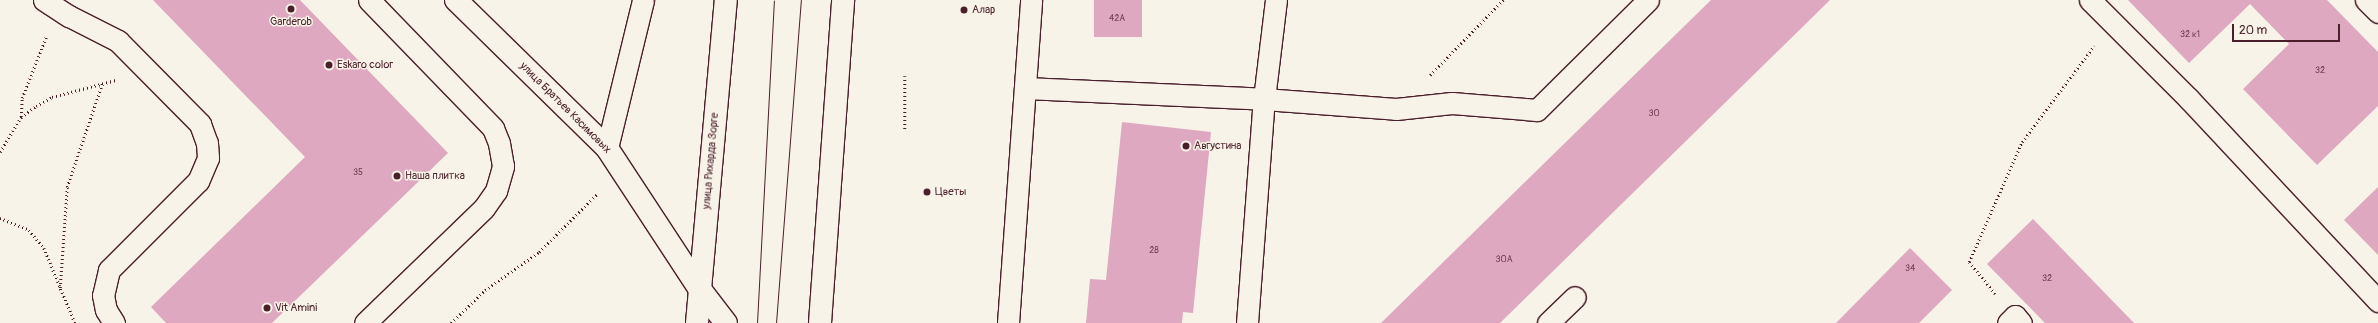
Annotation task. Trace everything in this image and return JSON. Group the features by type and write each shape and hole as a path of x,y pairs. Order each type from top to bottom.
{"main road":[{"name":"улица Братьев Касимовых","path":"456,0 607,148 699,288 726,323"},
{"name":"улица Рихарда Зорге","path":"697,323 726,0"},
{"path":"820,323 843,0"}],"lane":[{"path":"365,323 484,208 496,191 503,166 499,143 493,128 369,0"},
{"path":"607,148 643,0"},
{"path":"1008,323 1031,0"},
{"path":"1247,323 1264,99 1276,0"},
{"path":"1025,88 1264,99 1396,109 1452,102 1537,110 1648,0"},
{"path":"2090,0 2189,99 2378,301"},
{"path":"2366,0 2378,12"},
{"path":"51,5 106,33 123,45 200,124 207,143 208,158 198,181 109,270 103,295 106,310 114,323"},
{"path":"1548,323 1575,297"}],"path":[{"path":"1428,77 1503,0"},
{"path":"21,118 21,106 26,87 51,5"},
{"path":"2014,321 1968,262 2022,142 2112,22"},
{"path":"0,152 21,118 36,106 52,97 149,71"},
{"path":"905,76 905,128"},
{"path":"60,288 67,187 102,84"},
{"path":"451,323 485,290 539,252 597,194"},
{"path":"0,218 20,224 37,238 44,248 75,323"}],"building":[{"path":"153,0 300,0 448,153 272,323 166,323 151,307 305,157"},
{"path":"1094,0 1142,0 1142,37 1094,37"},
{"path":"1711,0 1830,0 1500,323 1381,323"},
{"path":"2128,0 2327,0 2378,52 2378,106 2317,165 2243,89 2289,44 2250,4 2189,63"},
{"path":"1122,122 1211,132 1193,313 1183,312 1182,323 1086,323 1090,279 1106,280"},
{"path":"2378,187 2378,255 2344,220"},
{"path":"2033,219 2134,323 2045,323 1987,264"},
{"path":"1910,248 1952,290 1919,323 1836,323"}],"tram line":[{"path":"757,323 774,0"},
{"path":"776,323 801,0"}],"place":[{"name":"Garderob","path":"291,9"},
{"name":"Алар","path":"964,10"},
{"name":"Eskaro color","path":"329,65"},
{"name":"Августина","path":"1186,146"},
{"name":"Наша плитка","path":"397,176"},
{"name":"Цветы","path":"927,192"},
{"name":"Vit Amini","path":"267,308"}]}
